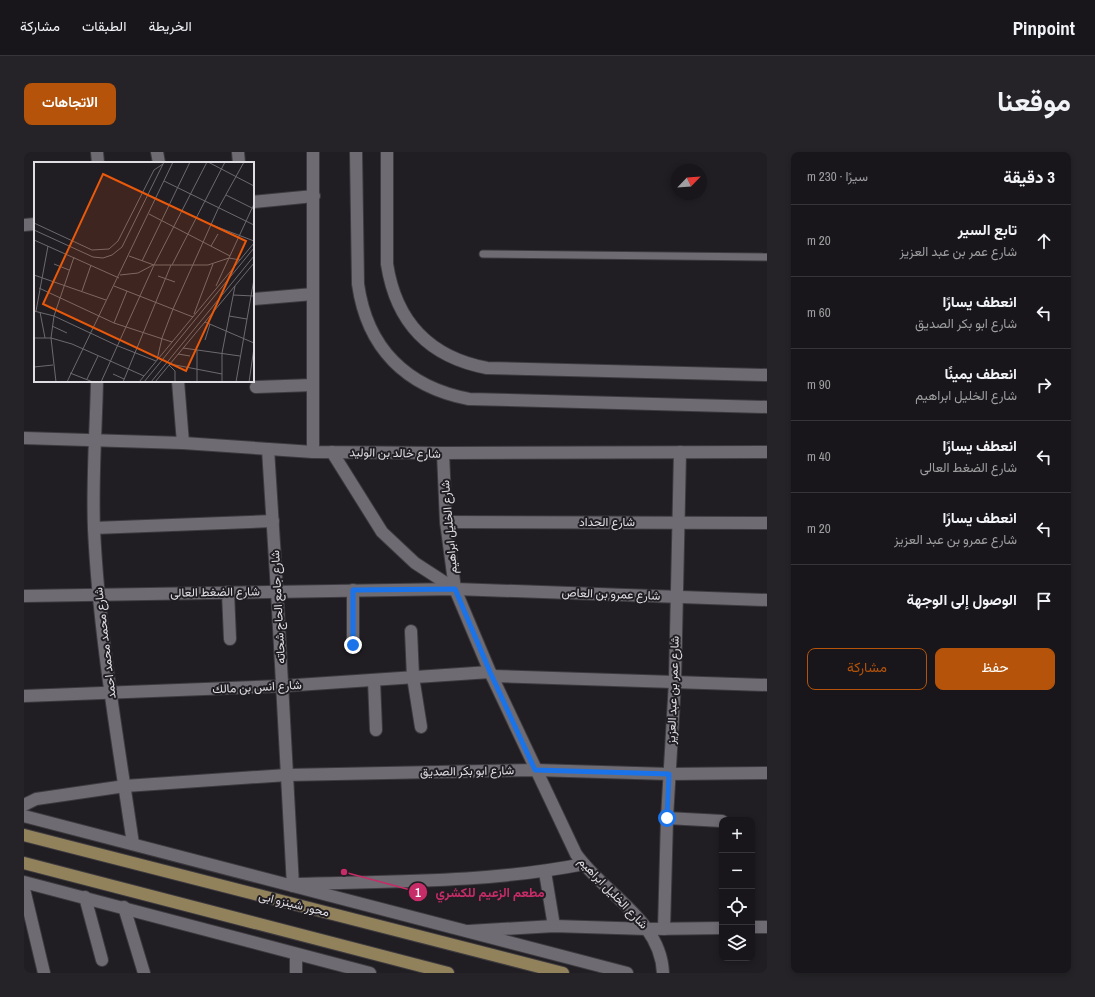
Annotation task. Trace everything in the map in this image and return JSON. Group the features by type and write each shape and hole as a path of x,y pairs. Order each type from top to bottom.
{"main road":[{"name":"محور شينزو ابى","path":"24,835 563,973"},
{"path":"24,863 448,973"}],"street":[{"path":"97,152 98,162"},
{"path":"157,152 158,162"},
{"path":"238,152 239,162"},
{"path":"312,452 313,152"},
{"path":"356,152 358,284 360,301 373,334 382,348 393,362 420,383 441,392 469,399 767,407"},
{"path":"387,152 387,264 392,287 401,309 409,323 431,345 443,353 472,365 487,368 767,375"},
{"path":"254,202 314,196"},
{"path":"24,225 34,224"},
{"path":"254,299 313,294"},
{"name":"شارع محمد محمد احمد","path":"97,382 94,528 98,595 110,693 133,844"},
{"path":"178,382 183,443"},
{"path":"256,387 313,385"},
{"name":"شارع خالد بن الوليد","path":"24,438 183,443 312,452 767,452"},
{"name":"شارع جامع الحاج شحاته","path":"268,449 292,885"},
{"path":"332,452 382,532 415,563 455,589"},
{"name":"شارع عمر بن عبد العزيز","path":"664,928 667,818 675,682 680,452"},
{"name":"شارع الخليل ابراهيم","path":"443,453 446,522 455,589 491,674 570,843 584,864 648,929 659,949 663,973"},
{"path":"94,528 273,521"},
{"name":"شارع الحداد","path":"446,522 767,523"},
{"name":"شارع الضغط العالى","path":"24,596 455,589"},
{"name":"شارع عمرو بن العاص","path":"455,589 767,600"},
{"path":"353,590 353,645"},
{"path":"228,592 230,639"},
{"path":"411,632 413,677 421,727"},
{"name":"شارع انس بن مالك","path":"24,696 282,686 413,677 491,674 767,685"},
{"path":"374,680 376,730"},
{"name":"شارع ابو بكر الصديق","path":"24,805 36,799 124,786 287,775 535,770 669,774 767,773"},
{"path":"24,816 627,973"},
{"path":"667,818 719,821"},
{"path":"292,885 468,879 545,872 584,864"},
{"path":"545,872 554,926"},
{"path":"24,882 124,907 370,973"},
{"path":"24,889 44,973"},
{"path":"85,897 102,960"},
{"path":"124,907 144,973"},
{"path":"465,931 554,926 648,929 719,928"},
{"path":"755,927 767,927"},
{"path":"296,954 296,973"}],"lane":[{"path":"483,254 767,257"}],"place":[{"name":"مطعم الزعيم للكشري","path":"344,872"}],"route":[{"path":"353,645 353,590 455,589 490,672 535,770 669,774 667,818"}]}
